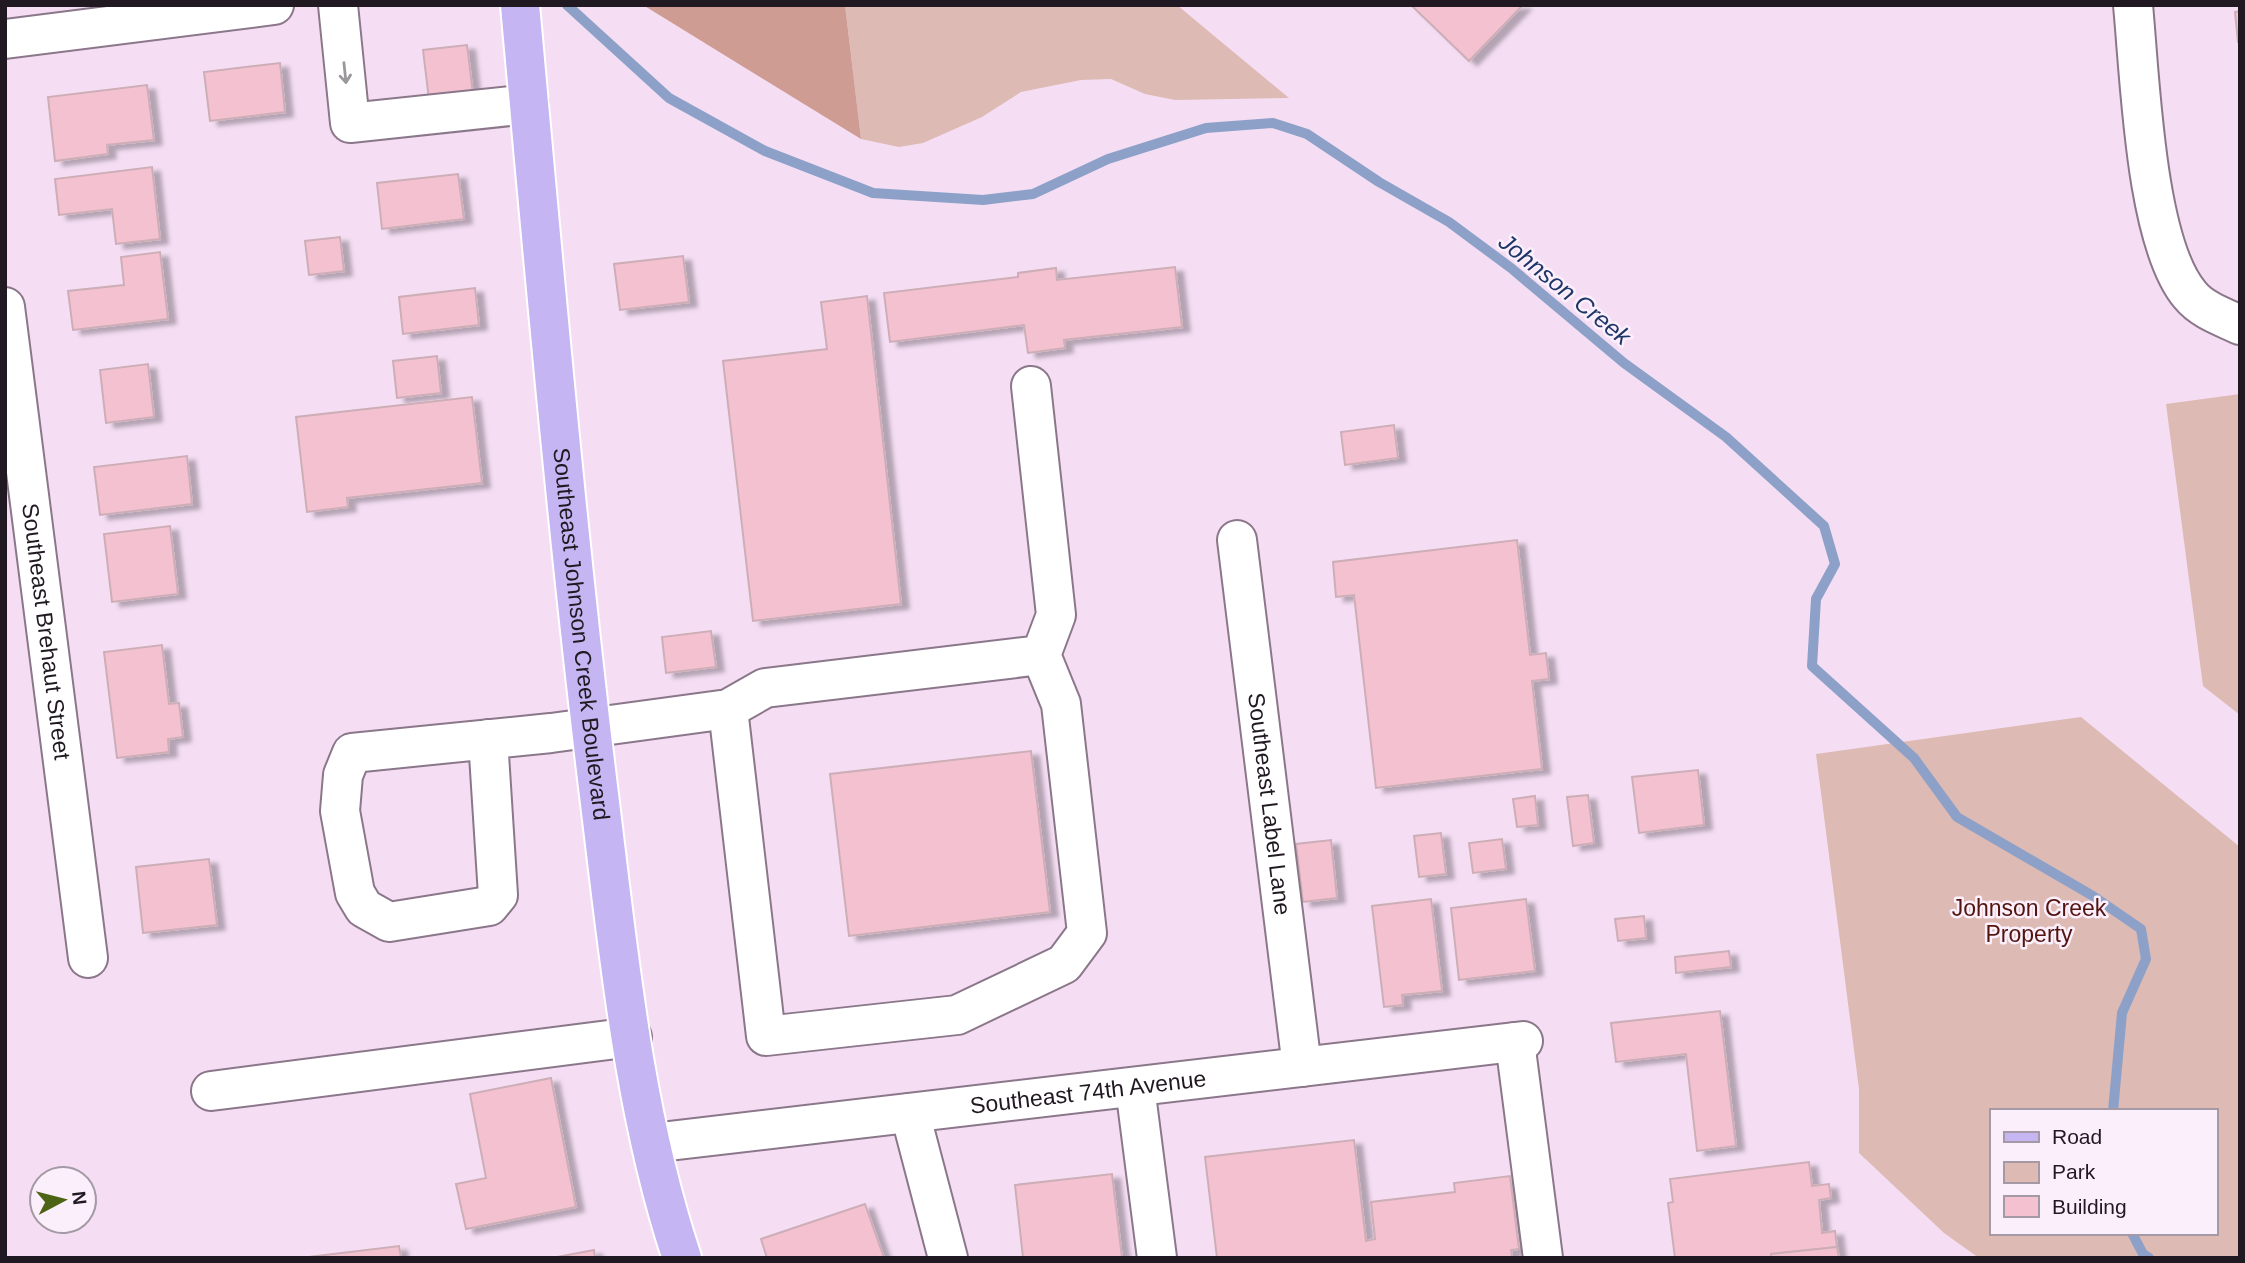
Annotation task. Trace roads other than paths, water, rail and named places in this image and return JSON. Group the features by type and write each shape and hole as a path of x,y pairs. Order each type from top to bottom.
{"main road":[{"name":"Southeast Johnson Creek Boulevard","path":"520,5 591,727 632,1037 652,1143 682,1258"}],"street":[{"path":"5,39 274,5"},
{"path":"338,5 350,122 527,88"},
{"path":"2133,5 2158,220 2176,275 2192,297 2210,311 2240,325"},
{"name":"Southeast Brehaut Street","path":"5,307 88,958"},
{"path":"728,709 766,1036 957,1015 1064,964 1087,933 1061,704 1041,655 1056,615 1031,386"},
{"name":"Southeast Label Lane","path":"1237,540 1302,1067"},
{"path":"488,739 498,895 489,906 389,922 365,908 355,893 340,811 343,775 352,753 728,709 765,688 1041,655"},
{"path":"212,1091 632,1037"},
{"name":"Southeast 74th Avenue","path":"652,1143 1519,1042 1544,1258"},
{"path":"1135,1087 1157,1258"},
{"path":"910,1113 948,1258"}],"waterway":[{"name":"Johnson Creek","path":"567,5 669,98 765,151 873,193 983,200 1033,194 1108,159 1206,128 1273,123 1307,134 1379,182 1449,222 1511,268 1624,363 1726,437 1824,526 1835,564 1816,599 1812,666 1914,758 1957,817 2093,896 2141,929 2146,959 2122,1013 2113,1109"},
{"name":"Johnson Creek","path":"2133,1235 2143,1254 2149,1258"}],"park label":[{"name":"Johnson Creek Property","path":"2029,921"}]}
